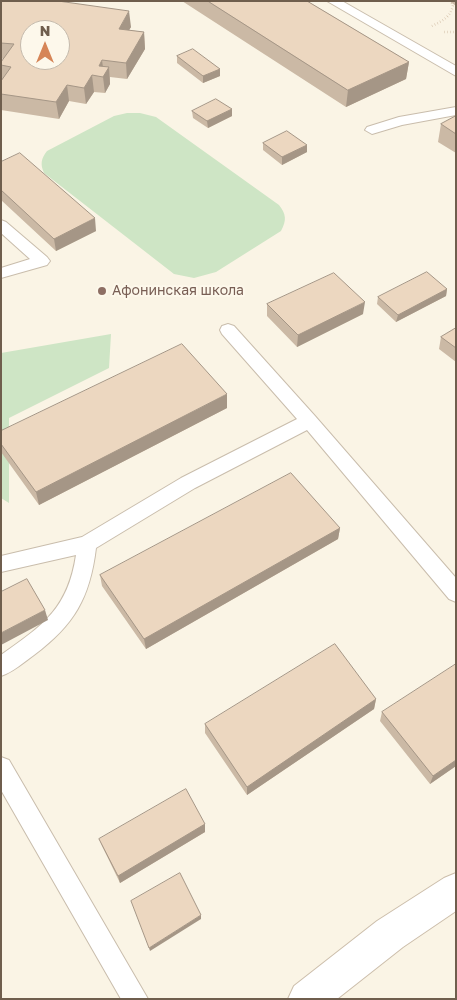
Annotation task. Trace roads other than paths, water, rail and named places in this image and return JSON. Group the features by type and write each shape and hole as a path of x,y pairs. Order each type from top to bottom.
{"street":[{"path":"307,999 390,934 456,890"}],"lane":[{"path":"333,1 456,72"},
{"path":"372,130 399,121 456,111"},
{"path":"1,225 42,261 1,273"},
{"path":"228,330 309,421 456,593"},
{"path":"1,564 87,544 188,483 309,421"},
{"path":"1,667 49,631 68,609 80,584 87,544"},
{"path":"1,768 135,999"}],"place":[{"name":"Афонинская школа","path":"102,291"}]}
